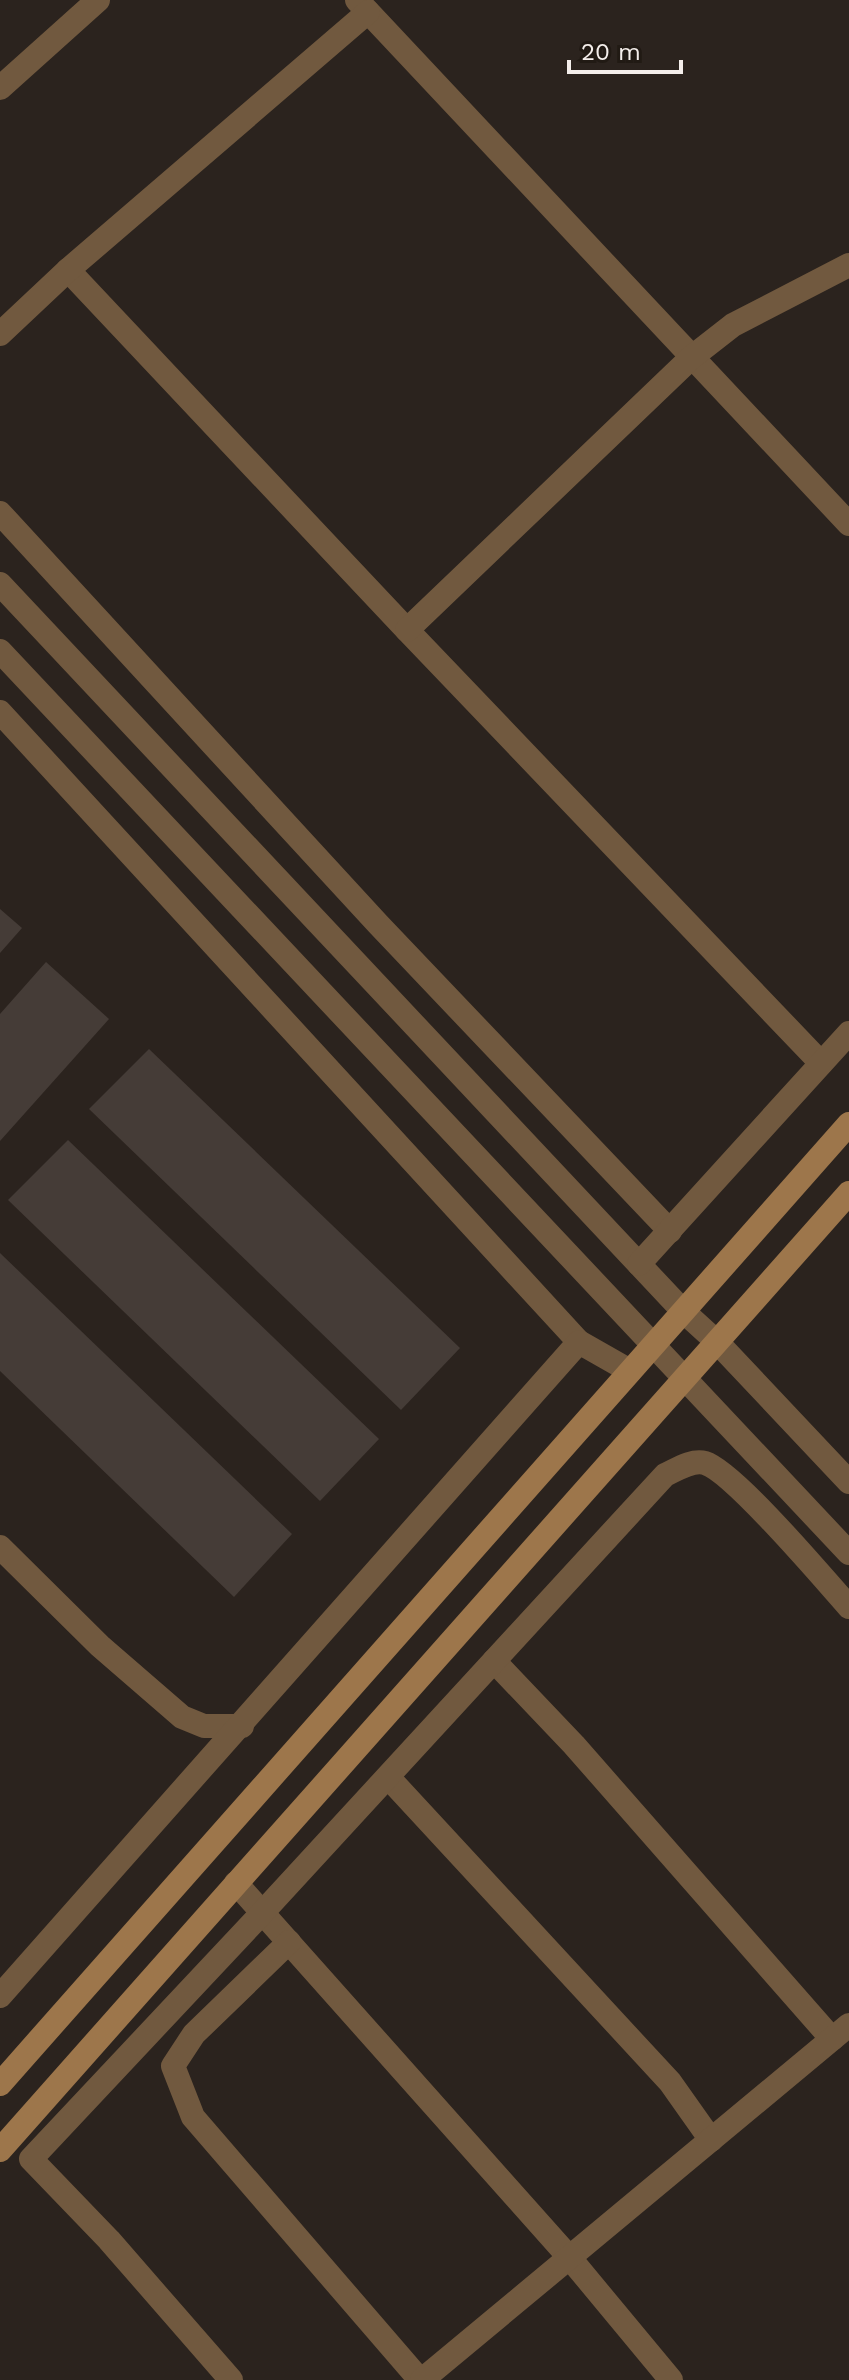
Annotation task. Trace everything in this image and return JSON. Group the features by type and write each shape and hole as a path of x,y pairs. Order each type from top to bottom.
{"street":[{"path":"0,88 98,0"},
{"path":"0,334 363,6 849,524"},
{"path":"407,630 692,357 733,325 849,265"},
{"path":"68,270 821,1063"},
{"path":"0,513 378,924 670,1231"},
{"path":"0,584 683,1311 717,1342 849,1482"},
{"path":"0,651 849,1553"},
{"path":"1,715 579,1342 630,1371"},
{"path":"639,1264 849,1033"},
{"path":"0,2084 849,1124"},
{"path":"0,2150 849,1193"},
{"path":"0,1996 579,1342"},
{"path":"231,2380 109,2240 31,2159 665,1475 694,1462 707,1463 734,1484 787,1537 849,1607"},
{"path":"0,1547 100,1646 182,1717 204,1726 242,1726"},
{"path":"289,1942 194,2034 173,2066 193,2117 421,2380 840,2032 494,1661"},
{"path":"388,1777 670,2082 711,2140"},
{"path":"236,1883 569,2257 671,2380"}],"building":[{"path":"0,909 22,928 0,953"},
{"path":"46,962 109,1019 0,1141 0,1014"},
{"path":"149,1049 460,1348 401,1410 89,1109"},
{"path":"68,1140 379,1439 320,1501 8,1200"},
{"path":"0,1253 292,1534 234,1597 0,1371"}]}
